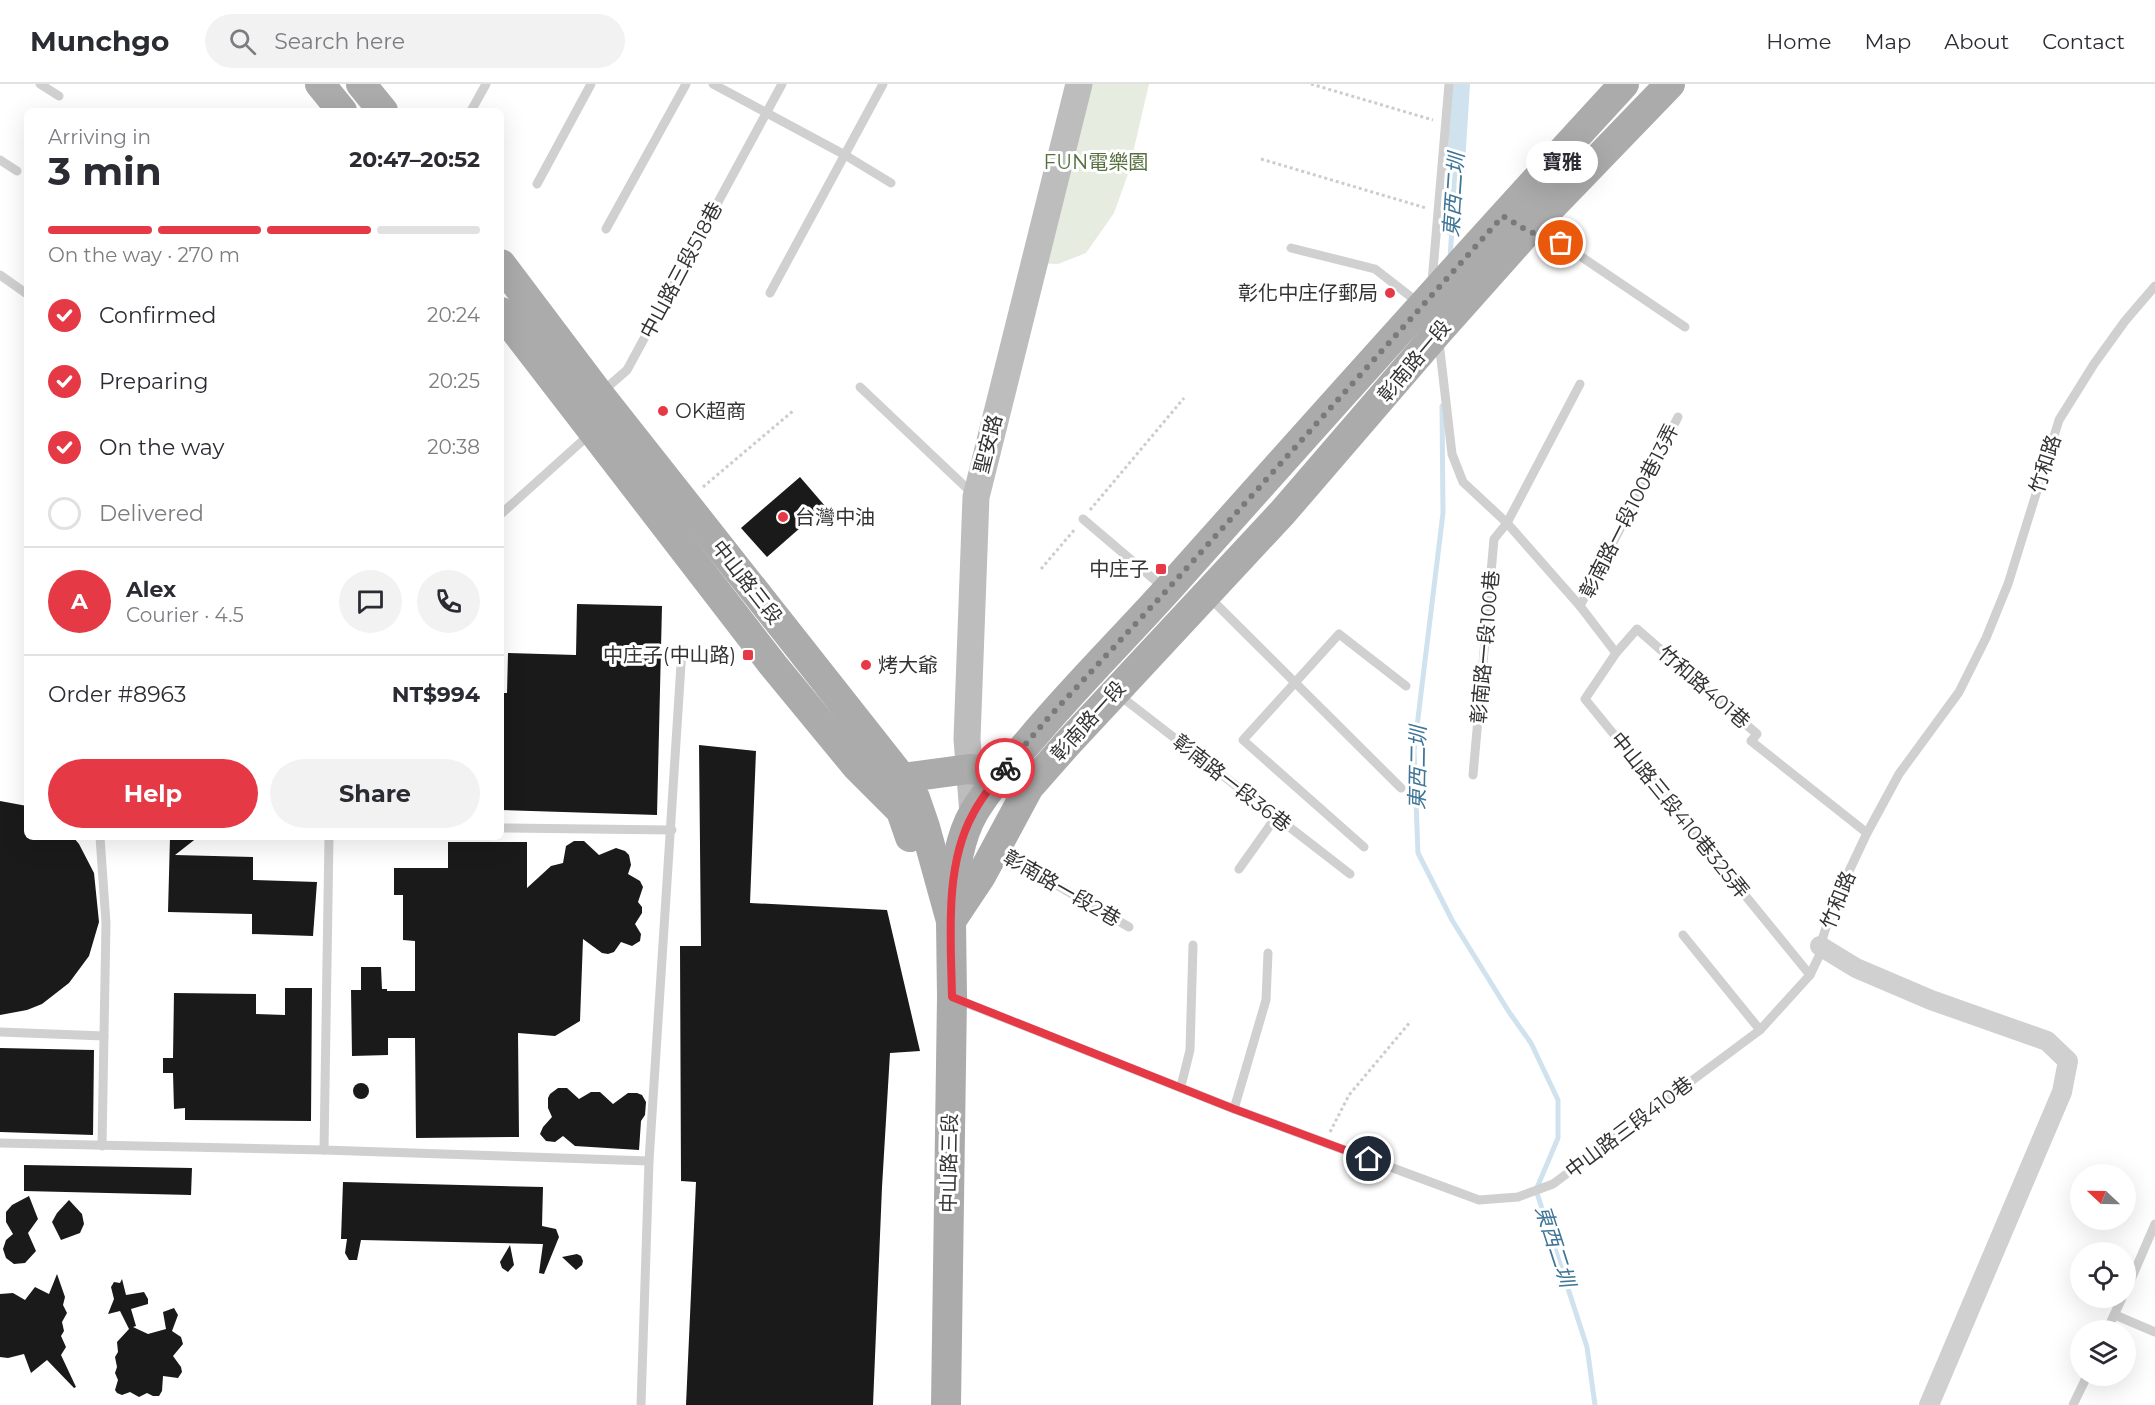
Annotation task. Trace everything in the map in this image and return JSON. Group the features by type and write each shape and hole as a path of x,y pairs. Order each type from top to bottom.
{"main road":[{"path":"320,84 340,108"},
{"path":"361,84 380,108"},
{"name":"彰南路一段","path":"951,921 955,870 980,788 1167,590 1430,319 1516,224 1624,84"},
{"name":"彰南路一段","path":"1516,224 1670,84"},
{"name":"中山路三段","path":"504,269 592,410 773,665 857,767 900,795"},
{"name":"中山路三段","path":"504,315 592,410 685,502 900,795 935,858 951,921 946,1405"},
{"name":"彰南路一段","path":"951,921 981,876 1029,787 1114,692 1291,504 1430,319"},
{"path":"900,795 933,794 980,788 1029,787"}],"street":[{"name":"聖安路","path":"980,788 967,739 976,497 1079,84"},
{"name":"竹和路","path":"1820,946 1856,968 1931,1000 2047,1041 2068,1061 2062,1092 1929,1405"}],"lane":[{"path":"40,84 60,96"},
{"path":"473,108 486,84"},
{"path":"537,184 591,84"},
{"path":"606,229 686,84"},
{"path":"713,84 845,155 891,183"},
{"name":"中山路三段518巷","path":"504,511 627,369 782,84"},
{"path":"770,293 884,84"},
{"path":"1449,84 1430,319 1452,454 1463,482 1507,523 1580,606 1616,653"},
{"path":"0,160 17,171"},
{"path":"1516,224 1561,243 1685,327"},
{"path":"1291,248 1375,269 1430,319"},
{"path":"0,275 24,292"},
{"name":"竹和路","path":"1820,946 1834,903 1899,774 1959,692 1986,638 2008,584 2059,420 2094,364 2125,321 2155,286"},
{"name":"彰南路一段100巷","path":"1473,775 1494,539 1507,523 1580,384"},
{"path":"860,387 976,497"},
{"name":"彰南路一段100巷13弄","path":"1580,606 1678,417"},
{"path":"1083,519 1167,590"},
{"path":"1206,594 1401,788"},
{"name":"竹和路401巷","path":"1616,653 1637,629 1757,734 1751,741 1867,834"},
{"path":"1364,847 1243,740 1339,634 1406,686"},
{"path":"641,1405 649,1161 682,649"},
{"name":"中山路三段410巷325弄","path":"1616,653 1585,699 1810,975"},
{"name":"彰南路一段36巷","path":"1114,692 1350,874"},
{"path":"1239,869 1276,817"},
{"path":"504,828 672,830"},
{"path":"100,840 106,923 102,1146"},
{"path":"324,1149 329,840"},
{"name":"彰南路一段2巷","path":"995,849 1129,927"},
{"path":"1683,935 1760,1030"},
{"path":"1181,1086 1190,1050 1193,945"},
{"name":"中山路三段410巷","path":"952,997 1181,1086 1234,1109 1479,1200 1518,1197 1553,1184 1760,1030 1810,975 1820,954 1820,946"},
{"path":"1234,1109 1266,1000 1268,953"},
{"path":"0,1032 104,1036"},
{"path":"0,1143 324,1149 649,1161"},
{"path":"2136,1268 2155,1224"},
{"path":"2113,1320 2118,1308"},
{"path":"2115,1315 2155,1332"},
{"path":"2073,1405 2082,1386"}],"path":[{"path":"1311,84 1446,123"},
{"path":"1261,159 1439,212"},
{"path":"1041,569 1184,398"},
{"path":"685,502 793,411"},
{"path":"1326,1142 1349,1095 1411,1021"}],"green space":[{"name":"FUN電樂園","path":"1079,84 1149,84 1128,174 1114,213 1086,253 1058,264 1035,263"}],"building":[{"name":"台灣中油","path":"800,477 825,506 767,557 741,528"},
{"path":"577,604 662,606 657,815 504,810 504,693 507,693 508,653 576,655"},
{"path":"699,745 756,751 750,903 887,910 920,1051 890,1053 873,1405 686,1405 696,1182 681,1181 680,946 701,946"},
{"path":"0,801 24,805 24,840 76,840 79,844 94,873 99,922 89,956 69,983 42,1004 27,1010 0,1015"},
{"path":"170,840 194,840 175,855 253,857 253,880 317,882 313,936 252,934 252,914 168,912"},
{"path":"574,841 584,841 599,855 616,848 629,855 631,865 628,874 640,881 643,887 638,902 642,907 642,913 635,924 641,934 640,941 632,946 621,942 614,952 608,954 602,953 583,939 580,1021 555,1036 518,1033 519,1137 416,1138 415,1038 388,1038 388,1055 352,1056 351,990 361,990 361,967 381,967 382,989 415,991 415,941 403,940 403,895 394,895 394,868 448,868 448,842 527,842 527,888 551,866 563,863 566,846"},
{"path":"285,988 312,988 311,1121 185,1120 185,1108 174,1109 173,1073 163,1073 163,1058 173,1058 174,993 256,994 256,1014 285,1015"},
{"path":"0,1048 94,1050 93,1135 0,1132"},
{"path":"358,1083 364,1083 369,1091 367,1097 358,1099 353,1094 353,1088"},
{"path":"558,1088 567,1088 579,1099 591,1092 600,1092 613,1104 628,1093 642,1095 646,1102 645,1115 641,1121 639,1150 575,1146 563,1136 555,1142 546,1141 540,1134 552,1117 548,1108 548,1098"},
{"path":"24,1165 192,1168 191,1195 24,1191"},
{"path":"343,1182 543,1187 542,1226 556,1229 559,1237 544,1274 539,1273 543,1244 361,1240 357,1260 349,1260 345,1253 347,1239 341,1239"},
{"path":"29,1196 38,1219 28,1233 36,1251 25,1263 14,1264 6,1258 3,1249 6,1240 13,1234 6,1222 6,1212 12,1205"},
{"path":"69,1200 82,1214 84,1224 80,1233 61,1240 52,1222"},
{"path":"510,1245 514,1265 508,1272 502,1268 500,1262"},
{"path":"577,1254 583,1261 576,1270 562,1257"},
{"path":"57,1274 65,1297 63,1305 67,1313 62,1322 64,1331 61,1336 66,1347 61,1355 76,1387 74,1388 47,1360 31,1373 24,1354 8,1358 0,1357 0,1294 13,1293 25,1300 35,1287 49,1294"},
{"path":"122,1279 126,1295 144,1292 148,1299 148,1304 131,1309 136,1326 133,1327 148,1334 166,1329 163,1312 174,1308 178,1315 172,1331 181,1337 183,1344 173,1356 182,1372 178,1378 163,1376 162,1391 159,1396 147,1393 139,1397 130,1392 122,1395 115,1390 118,1380 115,1373 117,1342 129,1329 120,1311 108,1314 114,1299 111,1287 114,1282 120,1283"}],"waterway":[{"name":"東西二圳","path":"1452,227 1461,84"},
{"name":"東西二圳","path":"1450,259 1452,227"},
{"name":"東西二圳","path":"1442,406 1443,513 1414,751 1418,853 1452,920 1531,1043 1558,1100 1558,1138 1536,1190 1587,1347 1595,1405"}],"way so far":[{"path":"1005,768 1503,216 1528,231 1561,243"}],"place":[{"name":"寶雅","path":"1561,243"},
{"name":"彰化中庄仔郵局","path":"1390,293"},
{"name":"OK超商","path":"663,411"},
{"name":"台灣中油","path":"783,517"},
{"name":"中庄子","path":"1161,569"},
{"name":"中庄子(中山路)","path":"748,655"},
{"name":"烤大爺","path":"866,665"}],"route":[{"path":"1005,768 973,814 955,870 951,921 952,997 1181,1086 1234,1109 1369,1159"}]}
